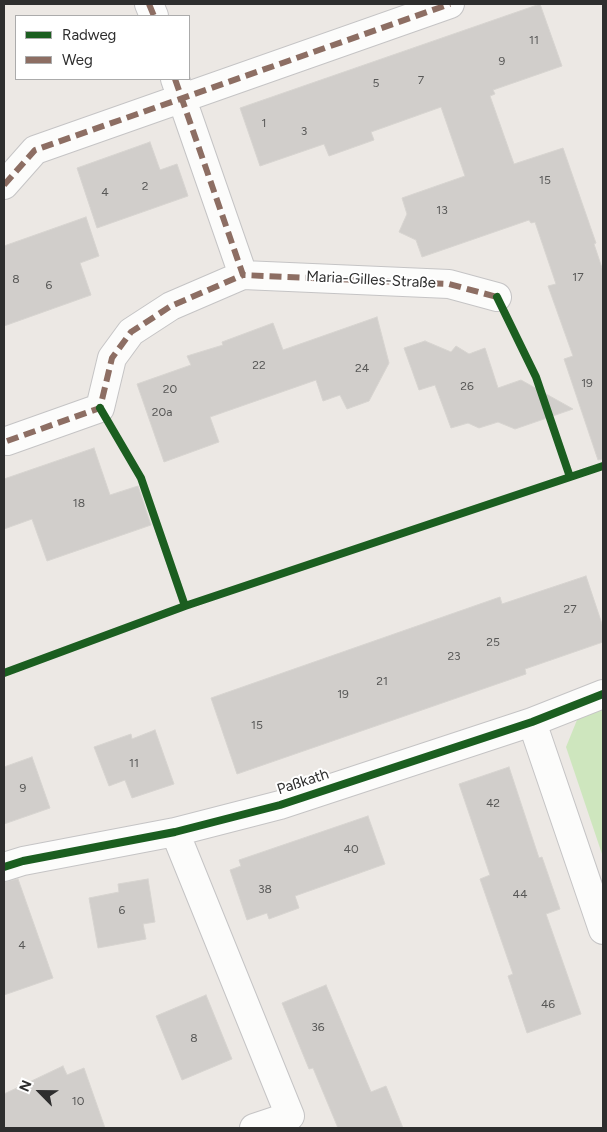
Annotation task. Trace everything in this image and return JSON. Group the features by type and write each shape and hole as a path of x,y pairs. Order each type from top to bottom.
{"street":[{"path":"4,185 35,150 179,89 450,4"},
{"path":"179,89 244,275"},
{"name":"Maria-Gilles-Straße","path":"7,441 100,408 112,358 131,332 171,306 244,275 449,284 497,296"},
{"name":"Paßkath","path":"4,868 23,861 175,832 280,805 532,722 603,694"},
{"path":"532,722 603,930"},
{"path":"175,832 290,1116 254,1128"}],"green space":[{"path":"603,706 603,857 566,747 579,715"}],"building":[{"path":"540,4 562,66 493,90 495,94 490,96 514,164 563,148 596,243 594,244 603,271 603,459 598,460 564,359 573,356 548,286 556,284 535,222 531,223 529,220 422,257 416,240 399,232 407,214 402,198 465,176 441,107 371,132 374,140 329,156 324,144 260,166 240,108"},
{"path":"150,142 160,170 177,164 188,196 97,228 77,168"},
{"path":"86,217 99,256 80,263 91,295 4,326 4,246"},
{"path":"377,317 389,363 369,401 347,409 340,395 323,401 316,380 210,417 219,442 164,462 137,384 191,365 187,356 223,345 222,342 273,323 283,350"},
{"path":"425,341 451,352 456,346 469,354 485,348 498,388 521,380 573,409 515,429 498,422 479,428 468,423 451,428 435,385 419,390 404,348"},
{"path":"94,448 110,495 138,486 151,525 47,561 32,519 4,529 4,479"},
{"path":"586,576 603,627 603,642 525,669 526,674 237,774 211,698 500,597 502,604"},
{"path":"155,730 174,784 132,798 125,780 109,786 94,747 131,734 132,739"},
{"path":"32,757 50,808 4,824 4,767"},
{"path":"509,767 539,858 542,857 560,909 546,914 581,1014 527,1033 508,976 513,974 480,879 490,875 459,784"},
{"path":"368,816 385,864 295,896 299,908 269,919 267,913 247,920 230,870 241,866 239,860"},
{"path":"18,879 53,978 4,995 4,882"},
{"path":"148,879 155,922 143,924 146,939 98,948 89,898 119,892 118,884"},
{"path":"326,985 371,1092 386,1086 403,1128 338,1128 313,1068 309,1069 282,1003"},
{"path":"206,995 232,1059 182,1080 156,1016"},
{"path":"63,1066 67,1075 84,1068 105,1128 4,1128 4,1094"}],"marked path":[{"path":"149,4 154,15"},
{"path":"4,185 35,150 450,4"},
{"path":"175,80 243,275 449,284 497,297 499,301"},
{"path":"7,441 100,408 112,358 131,332 171,306 243,275"}],"cycle path":[{"path":"497,297 536,377 570,477"},
{"path":"100,408 141,478 185,606"},
{"path":"4,673 185,606 603,466"},
{"path":"4,867 23,861 175,832 280,805 532,722 603,694"}]}
